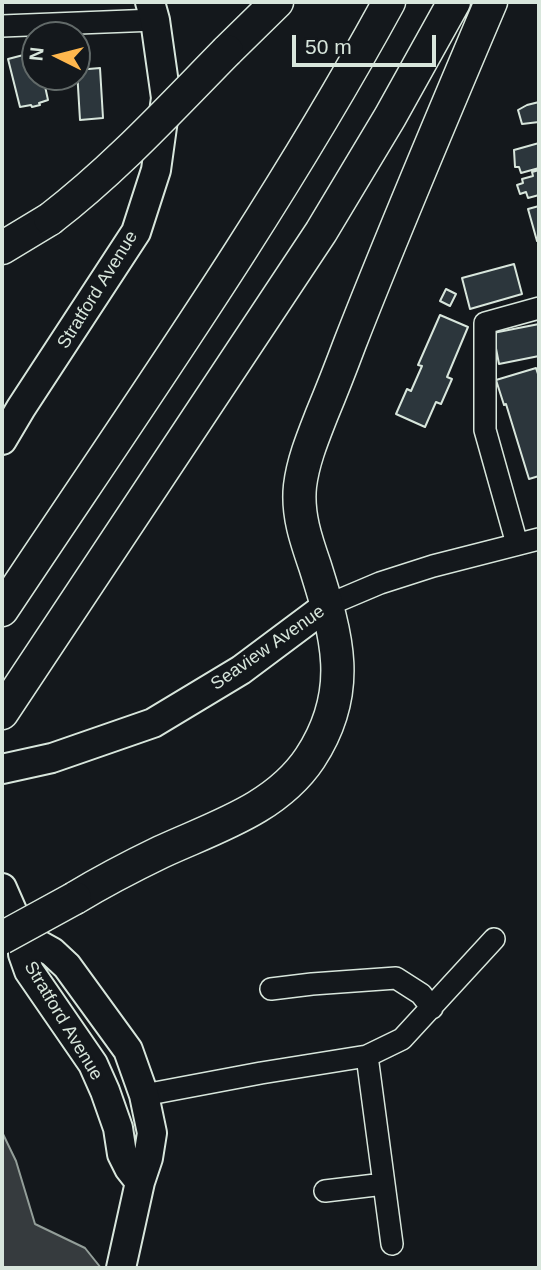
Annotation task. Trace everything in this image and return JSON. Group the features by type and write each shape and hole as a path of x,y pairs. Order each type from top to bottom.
{"highway":[{"path":"2,248 50,219 108,170 277,2"},
{"path":"2,610 261,219 327,112 389,2"},
{"path":"2,713 321,232 390,117 454,2"},
{"path":"12,937 144,860 256,808 281,791 298,774 319,743 336,698 338,656 328,606 302,522 302,472 383,258 491,2"}],"main road":[{"name":"Stratford Avenue","path":"2,440 136,232 156,170 166,97 152,11"},
{"name":"Seaview Avenue","path":"2,769 52,758 153,723 241,670 328,606"},
{"name":"Stratford Avenue","path":"2,888 12,937 23,954 29,971 93,1064 118,1128 122,1154 140,1182"},
{"name":"Stratford Avenue","path":"12,937 52,952 68,967 128,1051 144,1095 152,1133 123,1261"}],"street":[{"path":"2,26 152,11"},
{"path":"517,544 485,430 485,323 539,308"},
{"name":"Seaview Avenue","path":"328,606 433,566 539,538"},
{"path":"144,1095 367,1056 402,1040 494,939"},
{"path":"271,989 396,978 421,994 432,1008"},
{"path":"367,1056 392,1244"},
{"path":"325,1191 384,1184"}],"shaded area":[{"path":"2,1132 16,1161 35,1224 85,1248 101,1268 2,1268"}],"building":[{"path":"21,56 21,91 46,91 48,100 32,107 20,107 8,59"},
{"path":"100,68 103,118 80,120 78,91 91,91 91,69"},
{"path":"539,102 539,122 522,124 518,110"},
{"path":"539,143 539,168 521,173 519,167 515,167 514,150"},
{"path":"539,170 539,195 528,198 526,192 520,194 517,185 523,183 522,179 533,176 532,172"},
{"path":"539,206 539,240 537,241 528,209"},
{"path":"514,264 522,294 470,309 462,278"},
{"path":"446,289 456,294 450,306 440,301"},
{"path":"440,315 468,327 447,377 452,379 441,404 436,402 425,427 396,414 407,389 411,391 422,366 418,365"},
{"path":"539,324 539,356 499,364 493,333"},
{"path":"536,368 539,377 539,476 529,479 496,380"}]}
